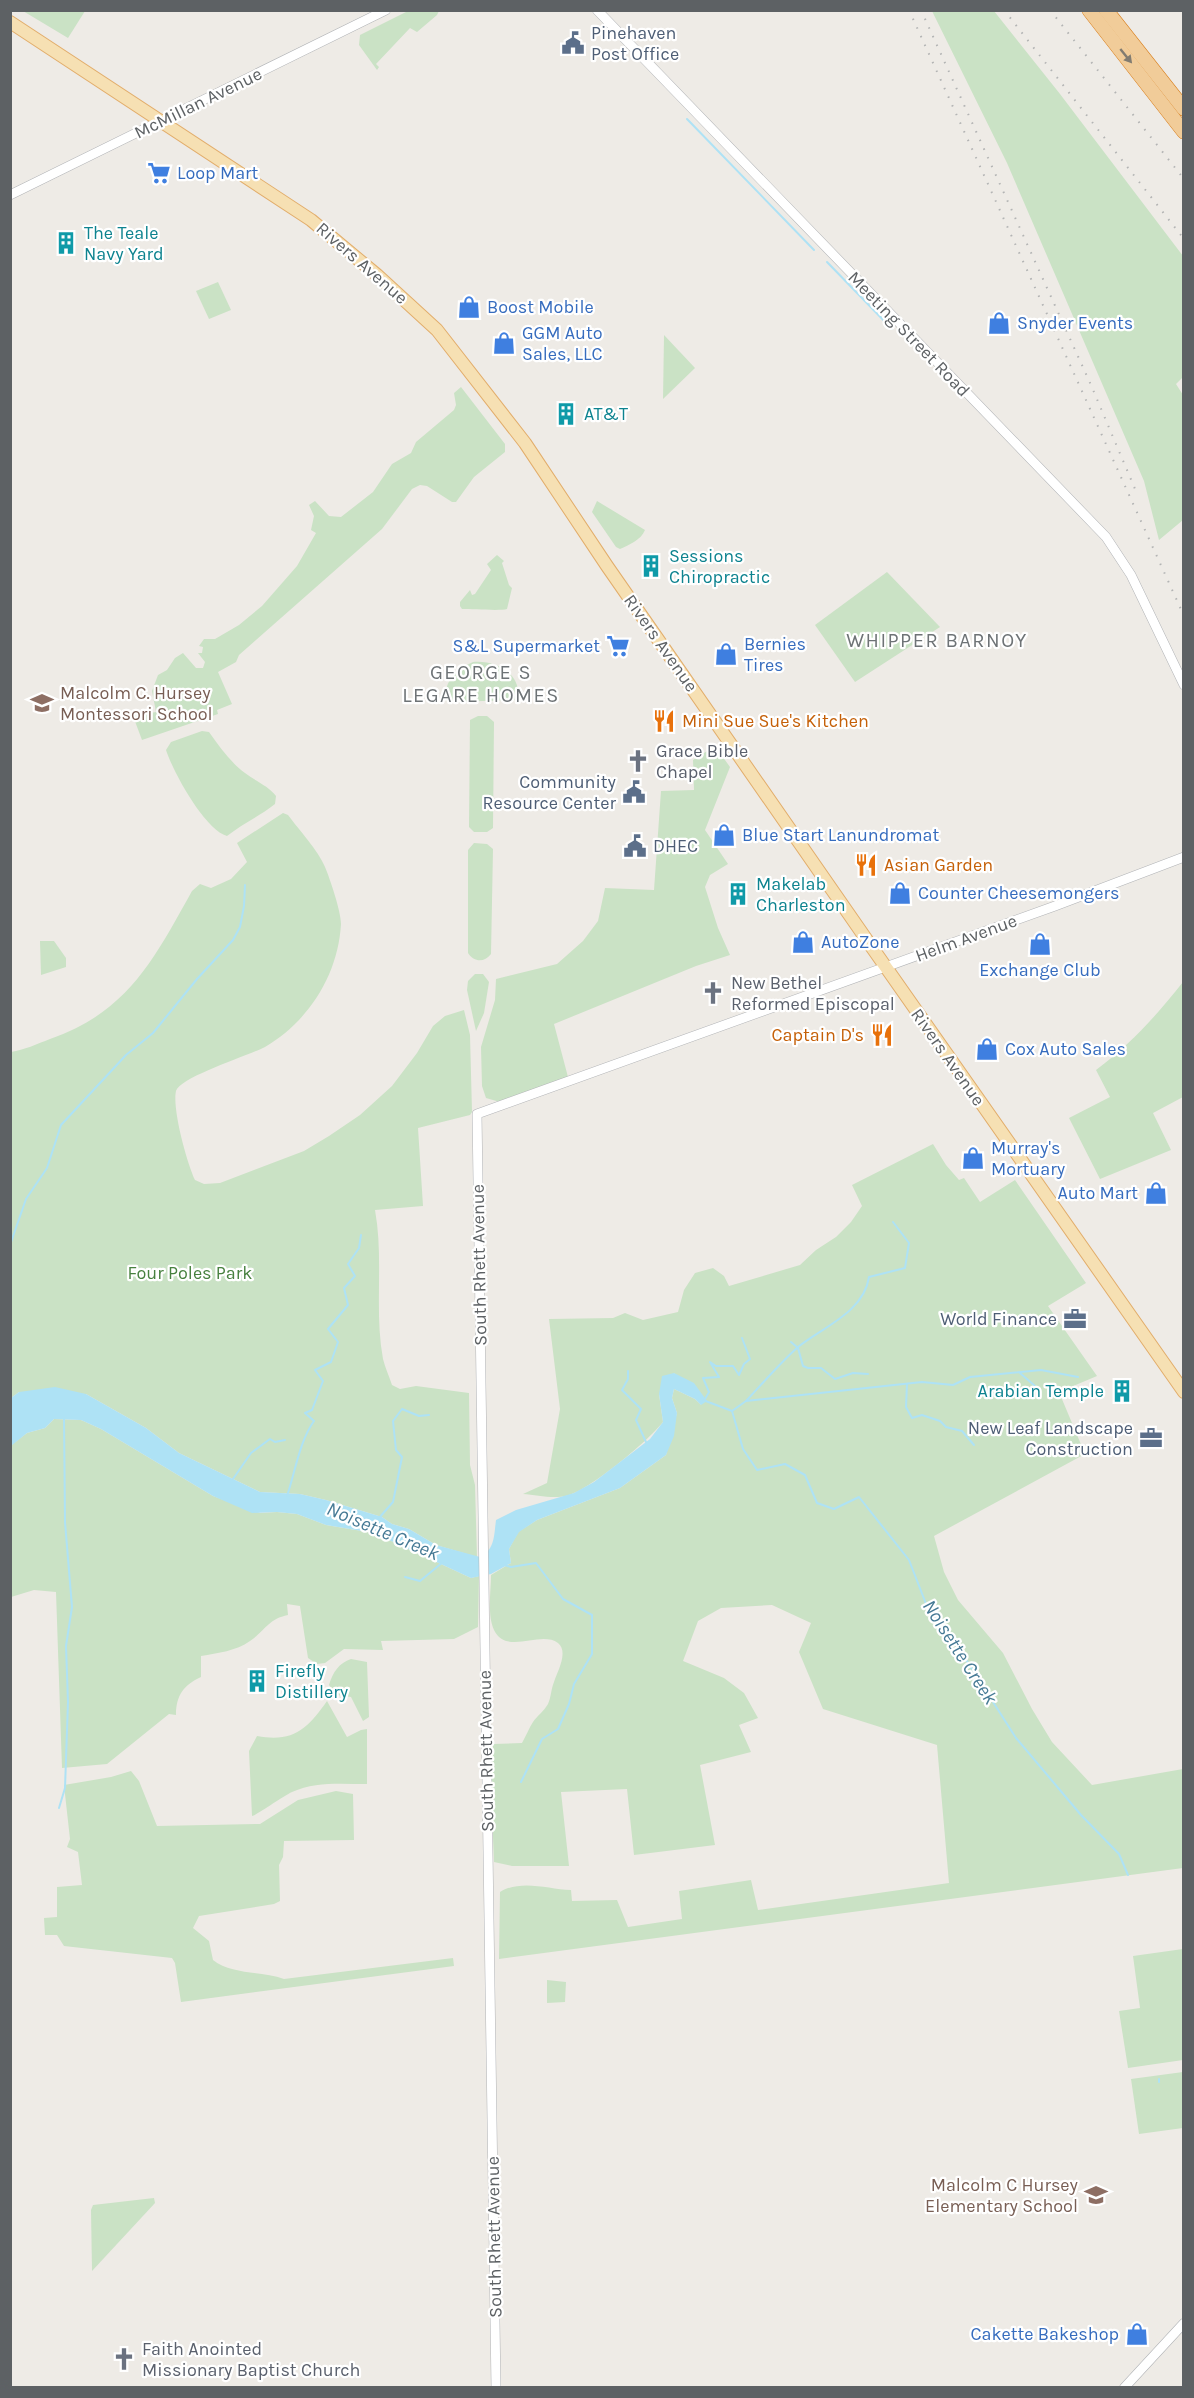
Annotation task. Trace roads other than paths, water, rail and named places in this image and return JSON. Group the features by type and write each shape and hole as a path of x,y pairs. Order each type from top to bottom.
{"highway":[{"path":"1089,10 1184,132"},
{"path":"1106,10 1184,109"}],"main road":[{"name":"Rivers Avenue","path":"10,22 311,220 377,275 437,330 525,443 607,566 885,967 1184,1392"}],"street":[{"name":"McMillan Avenue","path":"10,195 386,10"},
{"name":"Meeting Street Road","path":"597,10 1106,537 1131,574 1184,684"},
{"name":"Helm Avenue","path":"477,1114 1184,857"},
{"name":"South Rhett Avenue","path":"477,1114 496,2388"},
{"path":"1124,2388 1184,2323"}],"water":[{"path":"674,1373 694,1383 707,1401 701,1405 695,1399 674,1389 672,1398 677,1413 674,1436 666,1455 620,1488 537,1520 519,1532 509,1549 511,1563 491,1574 471,1578 374,1533 326,1525 297,1514 252,1513 213,1496 101,1429 81,1420 54,1419 45,1428 27,1433 11,1446 11,1398 19,1392 55,1387 86,1394 146,1428 179,1453 260,1492 300,1494 326,1500 382,1517 436,1545 480,1557 491,1546 496,1520 516,1510 574,1493 594,1482 650,1439 663,1422 659,1394 662,1376"}],"waterway":[{"path":"687,119 814,250"},
{"path":"827,262 892,329"},
{"path":"10,1245 26,1199 47,1168 61,1125 126,1055 153,1033 197,979 233,940 240,927 245,885"},
{"path":"746,1401 798,1347 851,1309 866,1289 869,1277 905,1268 909,1243 893,1222"},
{"path":"287,1496 301,1447 314,1421 305,1413 312,1410 323,1381 315,1370 331,1362 338,1342 328,1329 348,1305 344,1288 355,1276 348,1264 359,1248 361,1235"},
{"path":"10,1286 10,1291"},
{"path":"705,1399 709,1392 703,1378 719,1377 710,1362 716,1366 733,1366 739,1375 744,1364 750,1359 742,1338"},
{"path":"791,1342 798,1348 803,1366 821,1368 835,1379 853,1373 868,1374"},
{"path":"732,1411 746,1401 922,1382 953,1385 970,1377 1041,1370 1078,1377"},
{"path":"628,1371 628,1379 622,1390 641,1409 636,1420 646,1442"},
{"path":"1020,1373 1035,1386 1034,1393"},
{"path":"907,1384 906,1407 912,1418 922,1415 940,1421 946,1427 962,1431 974,1445"},
{"name":"Noisette Creek","path":"703,1400 732,1411 743,1449 757,1470 785,1464 805,1475 817,1503 834,1509 859,1497 909,1560 928,1609 951,1636 1016,1738 1081,1815 1119,1854 1128,1875"},
{"path":"379,1518 393,1502 402,1457 396,1450 393,1421 402,1409 419,1416 429,1415"},
{"path":"59,1808 65,1788 68,1702 66,1646 72,1607 65,1522 64,1418"},
{"path":"233,1479 251,1453 270,1439 275,1442 285,1440"},
{"path":"405,1577 420,1581 443,1562"},
{"path":"504,1565 511,1567 536,1563 563,1599 592,1615 592,1654 574,1684 569,1704 558,1729 542,1739 521,1782"}],"railway":[{"path":"909,10 1184,616"},
{"path":"921,10 1091,385 1135,489"},
{"path":"1004,10 1184,239"},
{"path":"1050,10 1184,179"}],"place":[{"name":"Pinehaven Post Office","path":"573,43"},
{"name":"Loop Mart","path":"159,173"},
{"name":"The Teale Navy Yard","path":"66,243"},
{"name":"Boost Mobile","path":"469,307"},
{"name":"Snyder Events","path":"999,323"},
{"name":"GGM Auto Sales, LLC","path":"504,343"},
{"name":"AT&T","path":"566,414"},
{"name":"Sessions Chiropractic","path":"651,566"},
{"name":"S&L Supermarket","path":"618,646"},
{"name":"Bernies Tires","path":"726,654"},
{"name":"Malcolm C. Hursey Montessori School","path":"42,703"},
{"name":"Mini Sue Sue's Kitchen","path":"664,721"},
{"name":"Grace Bible Chapel","path":"638,761"},
{"name":"Community Resource Center","path":"634,792"},
{"name":"Blue Start Lanundromat","path":"724,835"},
{"name":"DHEC","path":"635,846"},
{"name":"Asian Garden","path":"866,865"},
{"name":"Counter Cheesemongers","path":"900,893"},
{"name":"Makelab Charleston","path":"738,894"},
{"name":"AutoZone","path":"803,942"},
{"name":"Exchange Club","path":"1040,944"},
{"name":"New Bethel Reformed Episcopal","path":"713,993"},
{"name":"Captain D's","path":"882,1035"},
{"name":"Cox Auto Sales","path":"987,1049"},
{"name":"Murray's Mortuary","path":"973,1158"},
{"name":"Auto Mart","path":"1156,1193"},
{"name":"World Finance","path":"1075,1319"},
{"name":"Arabian Temple","path":"1122,1391"},
{"name":"New Leaf Landscape Construction","path":"1151,1438"},
{"name":"Firefly Distillery","path":"257,1681"},
{"name":"Malcolm C Hursey Elementary School","path":"1096,2195"},
{"name":"Cakette Bakeshop","path":"1137,2334"},
{"name":"Faith Anointed Missionary Baptist Church","path":"124,2359"}],"district":[{"name":"WHIPPER BARNOY","path":"937,640"},
{"name":"GEORGE S LEGARE HOMES","path":"481,684"}],"park label":[{"name":"Four Poles Park","path":"190,1273"}]}
